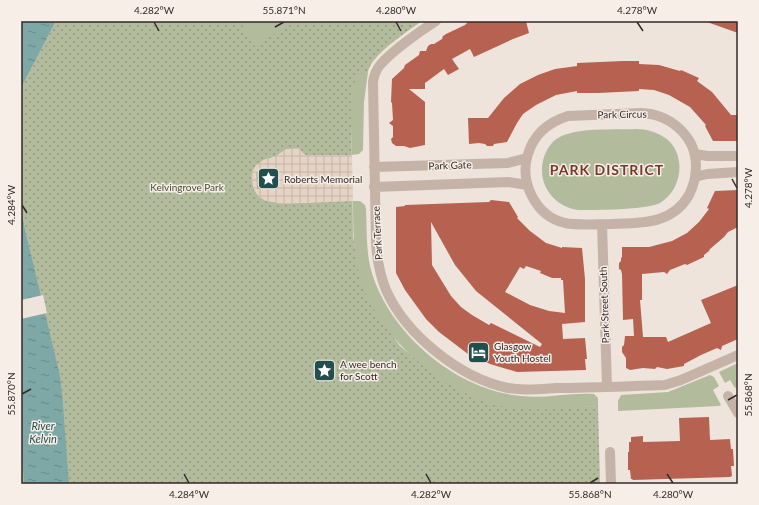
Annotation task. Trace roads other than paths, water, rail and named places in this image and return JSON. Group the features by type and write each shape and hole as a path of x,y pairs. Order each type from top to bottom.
{"street":[{"name":"Park Terrace","path":"436,21 384,60 375,72 372,82 376,243 379,266 382,280 394,304 413,329 432,348 454,365 484,381 508,388 530,389 665,385 681,380 738,355"},
{"name":"Park Circus","path":"641,113 658,114 681,130 692,145 696,165 692,188 685,202 674,213 667,217 647,223 571,224 553,219 541,210 527,185 525,172 527,158 536,136 542,129 560,119 568,116 581,115 641,113"},
{"path":"694,154 706,156 738,156"},
{"name":"Park Gate","path":"374,167 508,163 527,158"},
{"path":"695,177 707,174 738,172"},
{"name":"Park Gate","path":"374,187 508,182 527,185"},
{"name":"Park Street South","path":"602,224 607,387"},
{"path":"728,396 738,412"},
{"path":"610,452 611,484"}],"water":[{"path":"21,21 56,21 21,88"},
{"name":"River Kelvin","path":"21,206 25,229 60,376 69,484 24,484 21,433"}],"place":[{"name":"Roberts Memorial","path":"268,179"},
{"name":"Glasgow Youth Hostel","path":"479,352"},
{"name":"A wee bench for Scott","path":"325,370"}],"district":[{"name":"PARK DISTRICT","path":"607,170"}],"park label":[{"name":"Kelvingrove Park","path":"187,187"}]}
